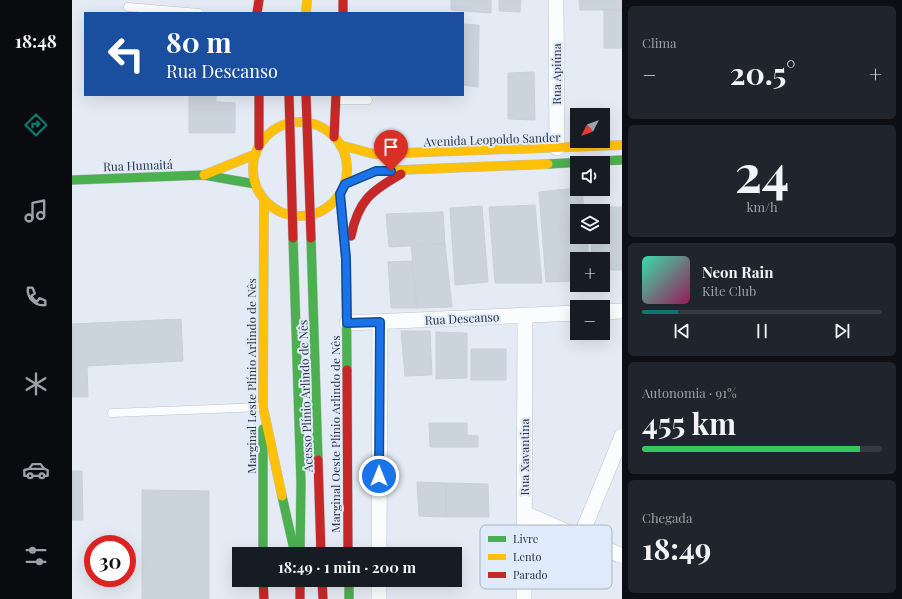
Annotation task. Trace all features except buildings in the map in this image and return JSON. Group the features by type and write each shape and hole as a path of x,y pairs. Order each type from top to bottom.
{"main road":[{"path":"257,12 259,0"},
{"path":"306,12 307,0"},
{"path":"342,12 343,0"},
{"path":"258,150 271,132 283,126 296,122 316,125 334,137 340,145 347,164 345,184 340,194 326,208 307,216 297,216 283,212 271,206 264,199 255,184 254,172 258,150 259,96"},
{"name":"Acesso Plínio Arlindo de Nês","path":"289,96 300,483 300,547"},
{"name":"Acesso Plínio Arlindo de Nês","path":"306,96 321,547"},
{"path":"334,137 336,98"},
{"name":"Avenida Leopoldo Sander","path":"340,145 374,154 622,145"},
{"name":"Rua Humaitá","path":"204,175 258,150"},
{"path":"345,184 376,171 406,172 622,160"},
{"path":"346,259 353,222 358,208 365,196 377,186 406,172"},
{"name":"Rua Humaitá","path":"72,180 204,175 255,184"},
{"name":"Marginal Oeste Plínio Arlindo de Nês","path":"340,194 346,259 346,482 348,547"},
{"name":"Marginal Leste Plínio Arlindo de Nês","path":"263,547 264,199"},
{"path":"263,407 294,547"},
{"path":"263,587 264,599"},
{"path":"300,587 300,599"},
{"path":"322,587 323,599"},
{"path":"348,587 349,599"}],"street":[{"name":"Rua Apiúna","path":"556,0 557,148"},
{"path":"610,312 622,311"},
{"name":"Rua Descanso","path":"347,323 570,313"},
{"name":"Rua Xavantina","path":"524,525 525,315"},
{"path":"379,547 380,322"},
{"path":"585,525 622,436"},
{"path":"524,513 551,525"},
{"path":"612,552 622,556"},
{"path":"379,587 379,599"}],"lane":[{"path":"128,7 187,12"},
{"path":"336,98 368,100"},
{"path":"112,413 263,407"}],"traffic: fast":[{"path":"548,164 622,160"},
{"path":"72,180 204,175 255,184"},
{"path":"340,194 346,258 347,370"},
{"path":"293,238 301,483 300,547"},
{"path":"311,238 318,460"},
{"path":"263,429 263,547"},
{"path":"282,496 293,547"},
{"path":"349,587 349,599"}],"traffic: slow":[{"path":"306,12 307,0"},
{"path":"300,122 318,126 333,136 343,151 347,169 343,187 333,202 318,212 300,216 282,212 267,202 257,187 253,169 257,151 267,136 282,126 300,122"},
{"path":"340,145 374,154 622,145"},
{"path":"204,175 256,154"},
{"path":"345,184 376,171 548,164"},
{"path":"264,199 263,407 282,496"}],"traffic: jam":[{"path":"257,12 259,0"},
{"path":"343,0 343,12"},
{"path":"259,96 259,146"},
{"path":"289,96 293,238"},
{"path":"306,96 311,238"},
{"path":"334,137 336,96"},
{"path":"351,236 358,214 367,198 401,174"},
{"path":"347,370 348,547"},
{"path":"318,460 321,547"},
{"path":"263,587 264,599"},
{"path":"300,587 300,599"},
{"path":"322,587 323,599"}],"route":[{"path":"379,476 380,322 347,323 346,259 340,194 345,184 376,171 391,171"}]}
